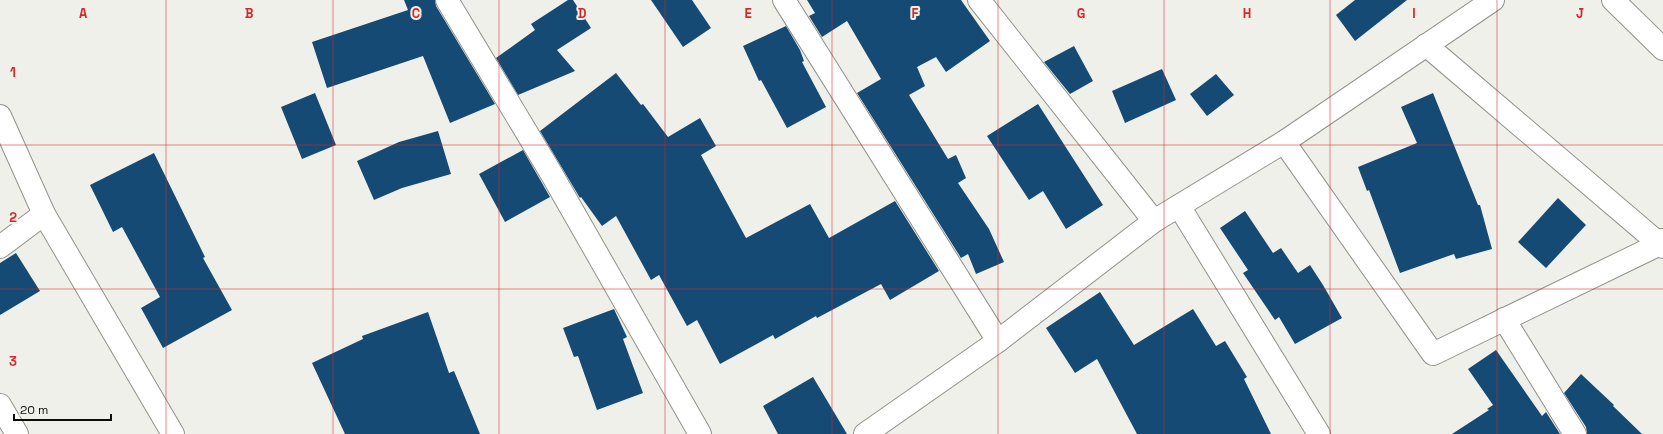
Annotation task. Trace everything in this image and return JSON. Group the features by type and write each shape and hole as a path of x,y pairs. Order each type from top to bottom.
{"street":[{"path":"447,0 551,173 700,434"},
{"path":"784,0 998,341"},
{"path":"979,0 1154,221"},
{"path":"865,434 998,341 1154,221 1284,142 1493,0"},
{"path":"1612,0 1663,49"},
{"path":"1284,142 1433,354 1662,244 1426,45"},
{"path":"0,116 44,214 173,434"},
{"path":"1179,206 1319,434"},
{"path":"0,247 44,214"},
{"path":"1504,319 1576,434"},
{"path":"0,405 17,434"}],"building":[{"path":"404,0 435,0 436,6 495,104 450,123 423,56 327,88 312,42 408,10"},
{"path":"568,0 573,0 591,28 557,50 575,71 518,95 496,58 535,30 531,24"},
{"path":"651,0 692,0 711,28 683,47"},
{"path":"807,0 961,0 990,41 946,72 936,57 917,67 925,86 909,95 948,159 956,155 966,178 958,183 989,229 1004,262 976,274 968,254 961,258 857,93 881,79 847,21 822,37 809,16 815,13"},
{"path":"1355,0 1407,0 1355,41 1336,15"},
{"path":"786,26 800,50 804,61 802,62 826,107 787,128 761,80 759,81 743,46"},
{"path":"1074,46 1093,81 1070,94 1044,62"},
{"path":"1162,69 1176,100 1125,123 1112,91"},
{"path":"616,73 641,105 643,104 668,137 700,118 716,146 701,155 746,238 810,204 829,238 895,201 939,271 890,300 881,284 817,318 816,316 775,339 773,335 720,364 697,320 687,326 659,275 651,280 616,216 602,226 581,197 580,198 540,131"},
{"path":"1216,74 1234,95 1207,116 1190,94"},
{"path":"315,93 336,145 302,159 281,107"},
{"path":"1433,93 1478,205 1480,205 1492,249 1456,259 1454,254 1400,273 1369,190 1367,191 1358,167 1417,143 1401,107"},
{"path":"1038,104 1103,205 1066,229 1043,191 1029,200 987,136"},
{"path":"438,131 451,174 402,188 374,200 357,161 399,142"},
{"path":"523,150 550,197 505,222 479,174"},
{"path":"154,153 205,257 203,258 232,310 163,348 141,308 160,297 122,227 113,232 90,185"},
{"path":"1558,198 1586,225 1546,268 1518,242"},
{"path":"1245,211 1273,253 1281,248 1298,273 1310,265 1342,318 1295,344 1279,317 1275,320 1243,273 1248,270 1220,228"},
{"path":"16,253 40,291 0,315 0,263"},
{"path":"1100,292 1134,345 1193,309 1216,346 1225,341 1247,377 1244,379 1271,434 1137,434 1097,359 1075,373 1046,328"},
{"path":"614,309 627,337 623,339 643,393 597,410 578,356 574,357 563,328"},
{"path":"428,312 449,373 454,371 480,434 345,434 312,363 363,339 362,336"},
{"path":"1496,350 1542,416 1546,412 1560,434 1452,434 1489,410 1487,409 1493,405 1468,369"},
{"path":"1581,374 1642,434 1587,434 1586,427 1564,393"},
{"path":"813,377 847,434 778,434 763,406"}]}
